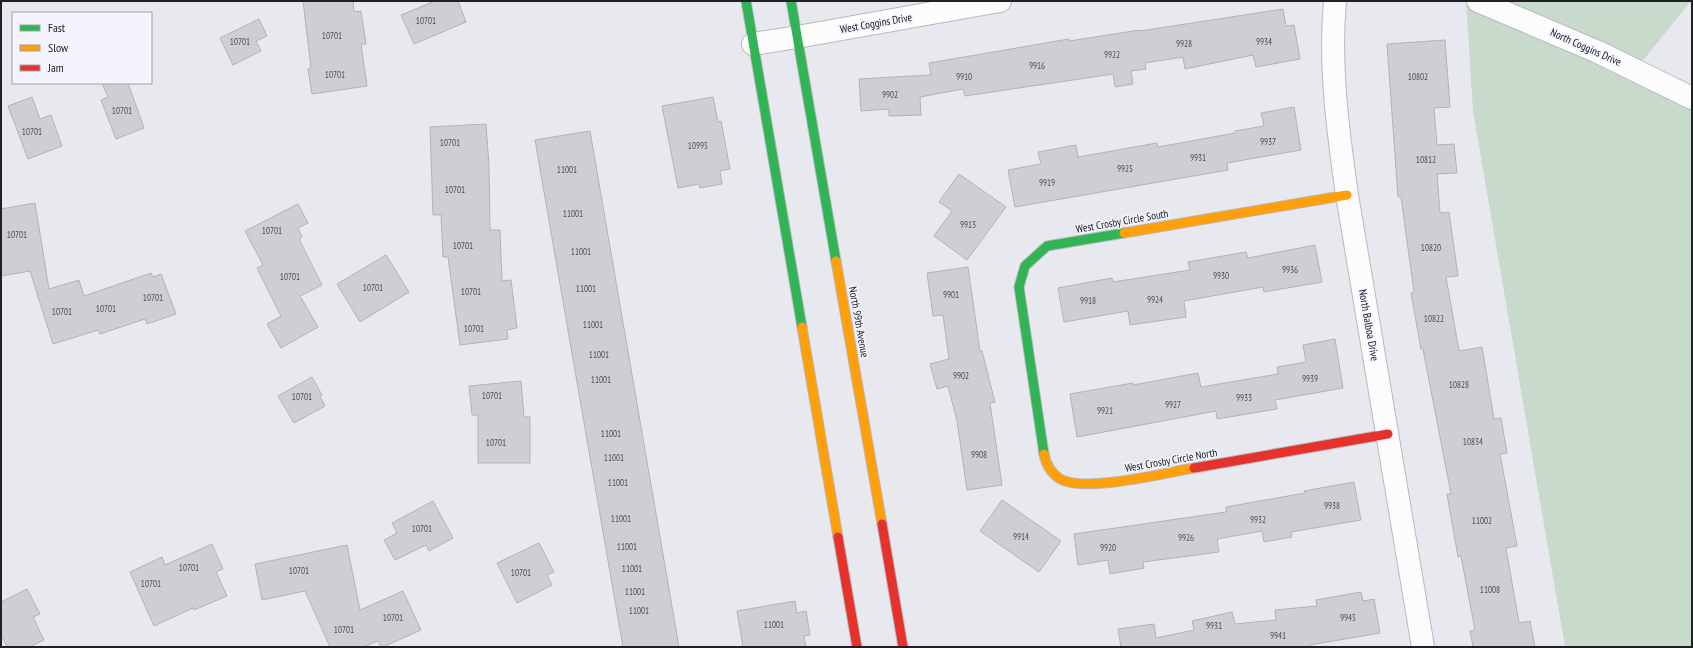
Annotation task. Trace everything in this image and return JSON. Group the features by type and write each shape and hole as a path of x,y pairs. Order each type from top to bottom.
{"main road":[{"path":"746,1 857,647"},
{"name":"North 99th Avenue","path":"791,1 904,647"},
{"name":"West Crosby Circle South","path":"1033,381 1019,287 1026,266 1047,246 1347,195"},
{"name":"West Crosby Circle North","path":"1033,381 1043,450 1048,467 1058,476 1071,483 1083,485 1108,483 1388,434"}],"street":[{"name":"West Coggins Drive","path":"753,44 798,38 1000,1"},
{"name":"North Balboa Drive","path":"1335,1 1333,22 1333,77 1338,136 1423,647"},
{"name":"North Coggins Drive","path":"1478,1 1598,52 1692,98"}],"green space":[{"path":"1466,1 1691,1 1636,69 1692,98 1692,647 1565,647 1473,111"}],"building":[{"path":"303,1 353,1 354,12 361,11 366,44 361,44 367,86 312,94 308,69 311,68"},
{"path":"435,1 458,1 466,22 414,44 401,15"},
{"path":"1283,9 1286,26 1294,25 1300,59 1256,67 1253,55 1185,69 1183,57 1145,63 1146,69 1131,71 1133,84 1115,87 1113,74 965,96 963,89 920,97 921,115 889,116 889,109 861,111 859,79 931,75 929,63 1069,39 1069,41"},
{"path":"259,19 267,36 256,41 261,51 233,65 220,38"},
{"path":"1445,40 1450,107 1434,108 1437,145 1454,144 1457,173 1437,174 1440,213 1449,212 1458,276 1446,277 1459,351 1482,347 1494,419 1501,418 1507,453 1500,454 1517,546 1506,548 1519,623 1530,621 1535,647 1473,647 1470,631 1475,630 1461,556 1458,557 1447,494 1451,494 1411,293 1414,292 1401,197 1398,197 1387,44"},
{"path":"102,84 128,84 144,128 116,139 101,100 108,97"},
{"path":"32,97 40,119 51,115 62,146 28,159 8,106"},
{"path":"713,97 718,122 721,121 730,169 720,171 722,184 700,188 699,184 678,188 662,106"},
{"path":"1294,107 1301,150 1227,163 1228,170 1015,207 1008,170 1041,164 1038,152 1076,145 1078,157 1157,143 1158,147 1235,133 1235,131 1264,126 1261,113"},
{"path":"486,124 489,166 490,230 500,230 502,281 511,280 517,328 507,330 508,339 460,345 448,257 443,257 441,215 433,215 430,127"},
{"path":"590,131 679,647 623,647 535,140"},
{"path":"959,174 1006,207 967,260 934,236 952,211 939,202"},
{"path":"35,203 49,289 79,280 84,296 151,273 153,277 161,274 176,314 147,324 145,319 100,334 98,330 53,344 30,271 1,276 1,209"},
{"path":"298,204 308,223 298,228 302,237 299,239 322,285 300,296 318,327 281,348 267,324 281,316 257,268 263,265 245,231"},
{"path":"1315,245 1322,282 1264,292 1263,287 1184,301 1186,317 1130,325 1128,311 1064,322 1058,288 1112,278 1113,282 1190,270 1188,262 1246,252 1248,258"},
{"path":"386,255 409,292 360,322 337,284"},
{"path":"968,267 980,351 982,351 995,402 990,403 1002,485 967,490 957,421 948,386 937,389 930,364 949,359 943,315 933,316 927,273"},
{"path":"1335,339 1343,388 1275,400 1277,409 1217,419 1216,411 1077,437 1070,394 1133,383 1133,385 1198,373 1201,387 1278,374 1277,367 1306,362 1303,345"},
{"path":"312,377 322,395 320,396 325,406 294,423 278,396"},
{"path":"521,381 524,417 530,417 530,463 478,463 478,415 472,415 469,386"},
{"path":"1354,482 1361,520 1291,532 1292,537 1264,542 1262,531 1217,539 1219,552 1143,562 1144,568 1110,574 1108,560 1078,565 1074,534 1226,512 1226,507 1305,493 1304,491"},
{"path":"1002,500 1061,541 1039,572 980,531"},
{"path":"433,501 453,538 429,551 426,545 395,560 384,540 397,533 392,523"},
{"path":"539,543 554,572 547,575 552,585 517,603 497,563"},
{"path":"212,544 223,569 216,572 227,596 194,610 193,608 154,626 130,572 162,557 165,565"},
{"path":"347,545 360,610 403,591 421,630 383,647 381,647 378,641 363,647 330,647 305,591 262,600 255,564"},
{"path":"27,589 40,614 33,617 44,640 29,647 7,647 1,634 1,602"},
{"path":"1361,592 1363,601 1374,599 1380,633 1310,645 1311,647 1121,647 1118,629 1154,624 1156,638 1194,630 1192,621 1232,612 1235,624 1276,620 1275,610 1317,606 1316,600"},
{"path":"795,601 797,613 806,611 810,635 804,636 806,647 743,647 737,611"}],"traffic: fast":[{"path":"746,1 802,327"},
{"path":"791,1 836,261"},
{"path":"1044,454 1019,287 1025,266 1047,246 1124,233"}],"traffic: slow":[{"path":"1124,233 1347,195"},
{"path":"836,261 882,524"},
{"path":"802,327 838,537"},
{"path":"1044,454 1046,462 1054,474 1060,479 1072,483 1088,484 1125,481 1194,468"}],"traffic: jam":[{"path":"1194,468 1388,434"},
{"path":"882,524 903,647"},
{"path":"838,537 857,647"}]}
